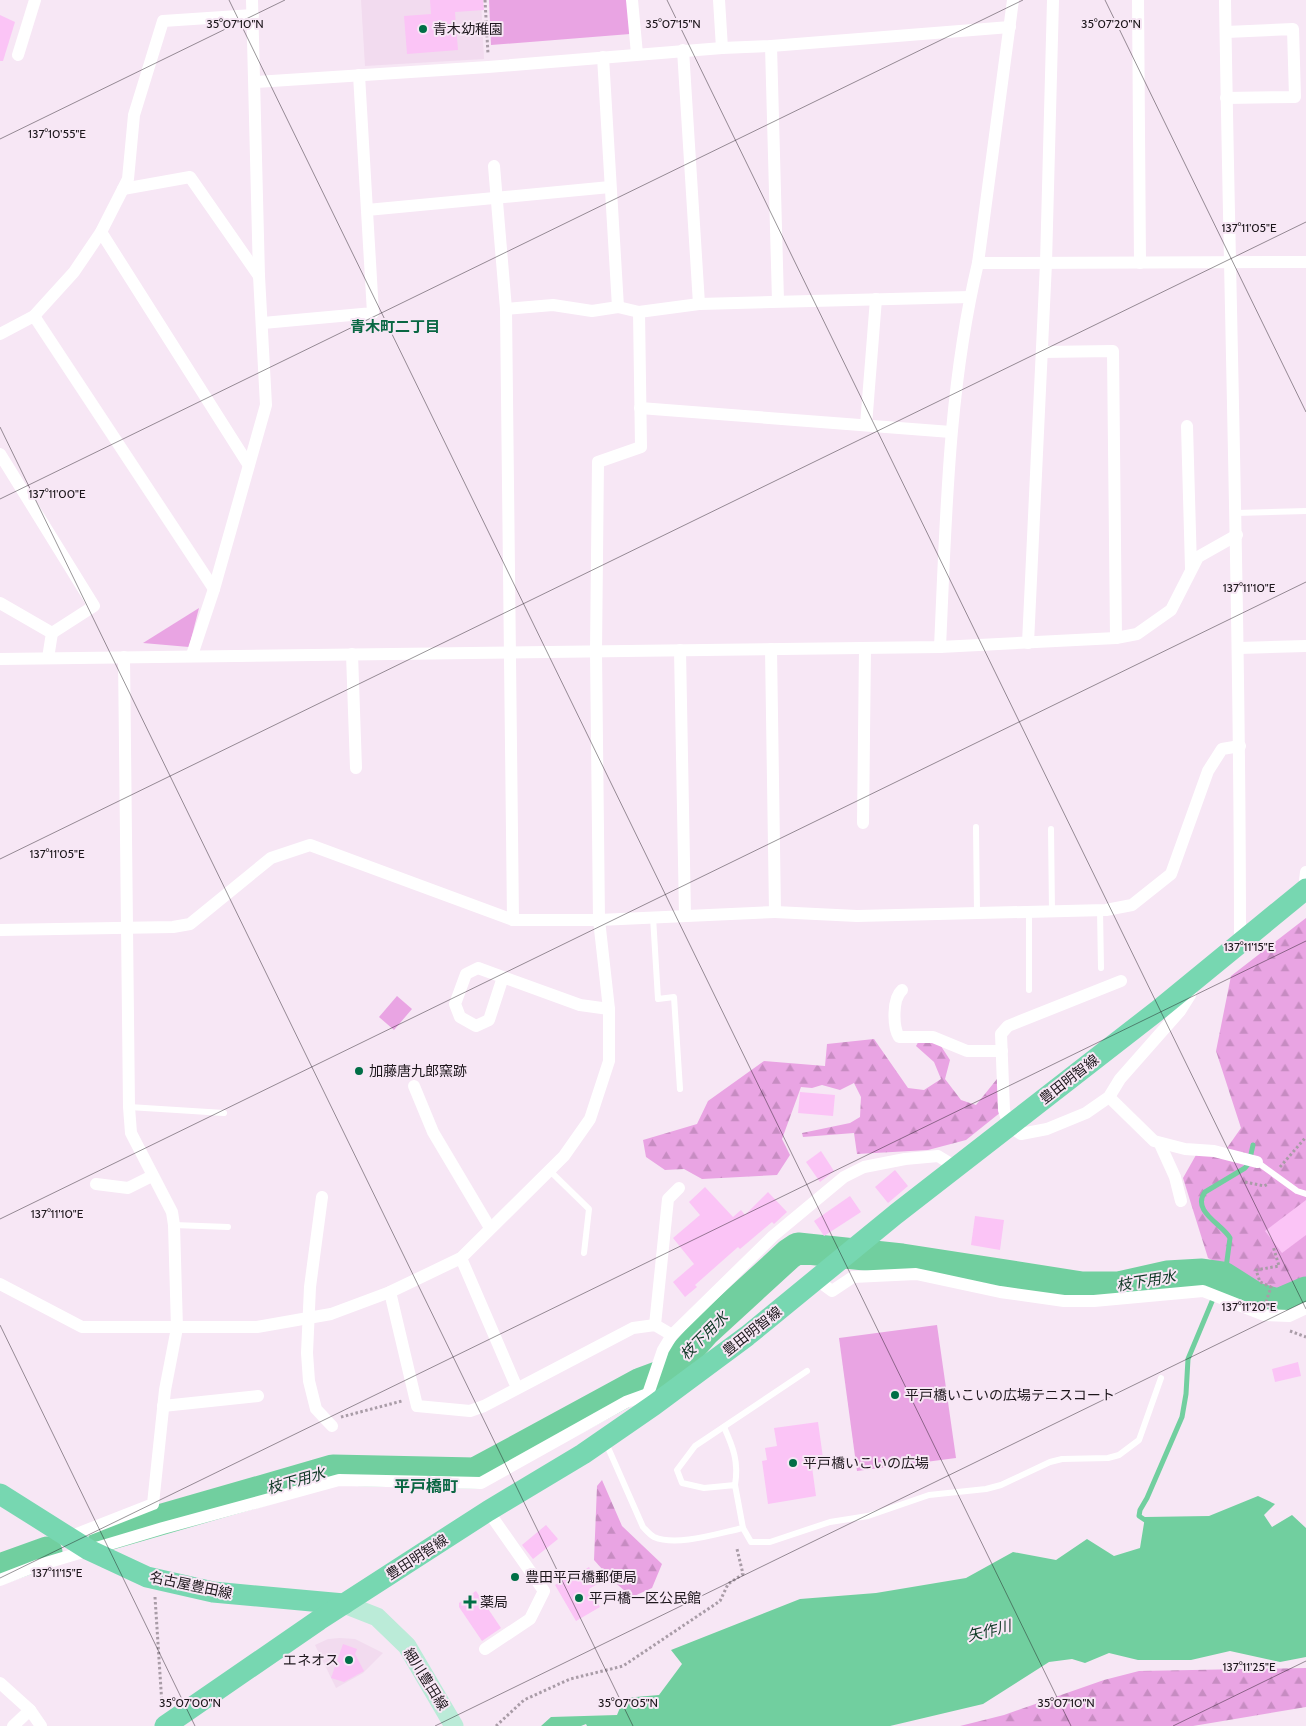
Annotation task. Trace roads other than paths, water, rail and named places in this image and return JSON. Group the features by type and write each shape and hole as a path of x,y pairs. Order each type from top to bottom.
{"main road":[{"name":"豊田明智線","path":"167,1724 344,1604 488,1511 604,1440 651,1396 820,1277 896,1214 1193,981 1305,884"},
{"name":"名古屋豊田線","path":"0,1494 89,1550 156,1579 212,1592 344,1604"},
{"name":"細川豊田線","path":"344,1604 377,1617 406,1646 454,1726"}],"street":[{"path":"18,55 35,0"},
{"path":"192,655 214,589 266,405 259,276 256,82 252,0"},
{"path":"632,0 636,54"},
{"path":"719,0 722,48"},
{"path":"940,647 951,432 970,297 978,264 1013,0"},
{"path":"1028,643 1046,263 1053,0"},
{"path":"1138,0 1140,263"},
{"path":"1225,0 1229,263 1237,535 1240,942"},
{"path":"0,334 34,316 74,272 101,232 128,180 134,115 163,20 252,15"},
{"path":"256,82 488,67 683,50 771,46 1010,27"},
{"path":"1226,32 1293,29 1294,96 1226,98"},
{"path":"771,46 778,301"},
{"path":"683,50 699,304"},
{"path":"603,58 618,307"},
{"path":"263,323 373,313 359,76"},
{"path":"494,166 495,199 506,309 512,653 513,920"},
{"path":"123,188 190,177 259,276"},
{"path":"366,210 610,187"},
{"path":"101,232 248,464"},
{"path":"978,264 1306,262"},
{"path":"506,309 553,305 592,311 618,307 638,312 699,304 970,297"},
{"path":"866,425 876,299"},
{"path":"0,1284 82,1327 257,1327 331,1314 390,1292 461,1258 564,1156 590,1119 610,1061 609,1009 599,920 596,652 598,462 641,447 638,312"},
{"path":"34,316 214,589"},
{"path":"1042,352 1113,352 1116,638"},
{"path":"640,408 951,432"},
{"path":"1187,426 1191,568"},
{"path":"0,454 94,606 52,633 48,658"},
{"path":"0,659 192,655 940,647 1116,638 1137,634 1170,610 1198,557 1237,535"},
{"path":"0,603 52,633"},
{"path":"1238,648 1306,646"},
{"path":"863,823 865,648"},
{"path":"771,649 774,912"},
{"path":"680,650 685,915"},
{"path":"352,654 356,768"},
{"path":"69,1537 153,1504 163,1406 177,1328 172,1212 131,1133 126,928 124,657"},
{"path":"0,930 174,927 190,924 271,858 310,845 513,920 599,920 774,912 857,916 1100,910 1132,905 1171,874 1208,771 1222,749 1240,746"},
{"path":"503,977 489,1020 476,1026 460,1017 455,1004 466,974 478,968 503,977 580,1005 609,1009"},
{"path":"1121,981 1008,1026 1001,1034 1004,1110 1009,1126 1021,1134 1048,1129 1086,1113 1109,1097 1120,1080 1180,1011 1190,995 1193,981"},
{"path":"902,990 898,993 896,1002 895,1030 899,1037 933,1037 967,1051 1002,1051"},
{"path":"414,1086 434,1132 490,1228"},
{"path":"1109,1097 1154,1141 1160,1144 1185,1149 1214,1151 1251,1160"},
{"path":"1160,1144 1175,1177 1181,1200"},
{"path":"0,1580 89,1550 339,1480 481,1483 626,1402 651,1396 663,1350 672,1335 773,1236 844,1178 864,1167 905,1159 938,1156 956,1167"},
{"path":"96,1184 128,1188 152,1176"},
{"path":"655,1325 668,1199 679,1188"},
{"path":"322,1197 307,1319 309,1381 316,1409 331,1424"},
{"path":"461,1258 517,1388"},
{"path":"820,1277 832,1291 853,1277 916,1274 1000,1292 1064,1301 1094,1301 1210,1292 1222,1299 1264,1315 1289,1316 1306,1308"},
{"path":"390,1292 417,1406 470,1411 633,1328 655,1325 672,1335"},
{"path":"163,1406 258,1396"},
{"path":"485,1649 530,1620 544,1590 488,1511"},
{"path":"0,1683 30,1710 41,1726"},
{"path":"13,1726 30,1710"}],"lane":[{"path":"1236,513 1306,511"},
{"path":"976,827 977,913"},
{"path":"1051,829 1052,912"},
{"path":"1100,910 1101,968"},
{"path":"1029,912 1029,990"},
{"path":"653,917 658,998 674,997 680,1089"},
{"path":"129,1106 224,1112"},
{"path":"1251,1160 1306,1194"},
{"path":"549,1170 589,1209 584,1253"},
{"path":"174,1225 228,1227"},
{"path":"735,1485 704,1488 682,1483 677,1470 695,1446 807,1372"},
{"path":"724,1426 735,1452 738,1469 735,1485 743,1528 751,1542 770,1542 830,1522 868,1516 928,1495 986,1489 1050,1462 1062,1459 1108,1458 1119,1454 1139,1440 1161,1378"},
{"path":"604,1440 642,1527 653,1536 664,1540 681,1540 743,1528"}],"water":[{"name":"矢作川","path":"1258,1496 1275,1504 1264,1515 1272,1527 1292,1515 1306,1528 1306,1657 1280,1662 1230,1651 1191,1660 1138,1660 1109,1653 1085,1663 1072,1659 1049,1662 983,1704 890,1726 587,1726 586,1724 581,1726 541,1726 551,1717 617,1715 624,1698 659,1695 682,1664 671,1650 800,1599 876,1593 966,1578 1013,1552 1056,1560 1087,1539 1114,1556 1140,1548 1145,1517 1209,1516"}],"waterway":[{"path":"1148,1522 1139,1516 1140,1510 1182,1417 1186,1394 1188,1359 1226,1268 1230,1238 1209,1217 1202,1205 1202,1199 1205,1192 1245,1168 1249,1163 1253,1145"},
{"name":"枝下用水","path":"104,1536 333,1470 475,1473 641,1383 668,1373 705,1331 789,1254 798,1248 902,1259 1082,1287 1118,1287 1167,1276 1202,1274 1223,1277 1256,1298 1278,1304 1306,1292"},
{"name":"枝下用水","path":"0,1569 47,1552"}],"place":[{"name":"青木幼稚園","path":"423,29"},
{"name":"加藤唐九郎窯跡","path":"359,1071"},
{"name":"平戸橋いこいの広場テニスコート","path":"895,1395"},
{"name":"平戸橋いこいの広場","path":"793,1463"},
{"name":"豊田平戸橋郵便局","path":"515,1577"},
{"name":"平戸橋一区公民館","path":"579,1598"},
{"name":"薬局","path":"470,1602"},
{"name":"エネオス","path":"349,1660"}],"district":[{"name":"青木町二丁目","path":"395,327"},
{"name":"平戸橋町","path":"426,1486"}]}
